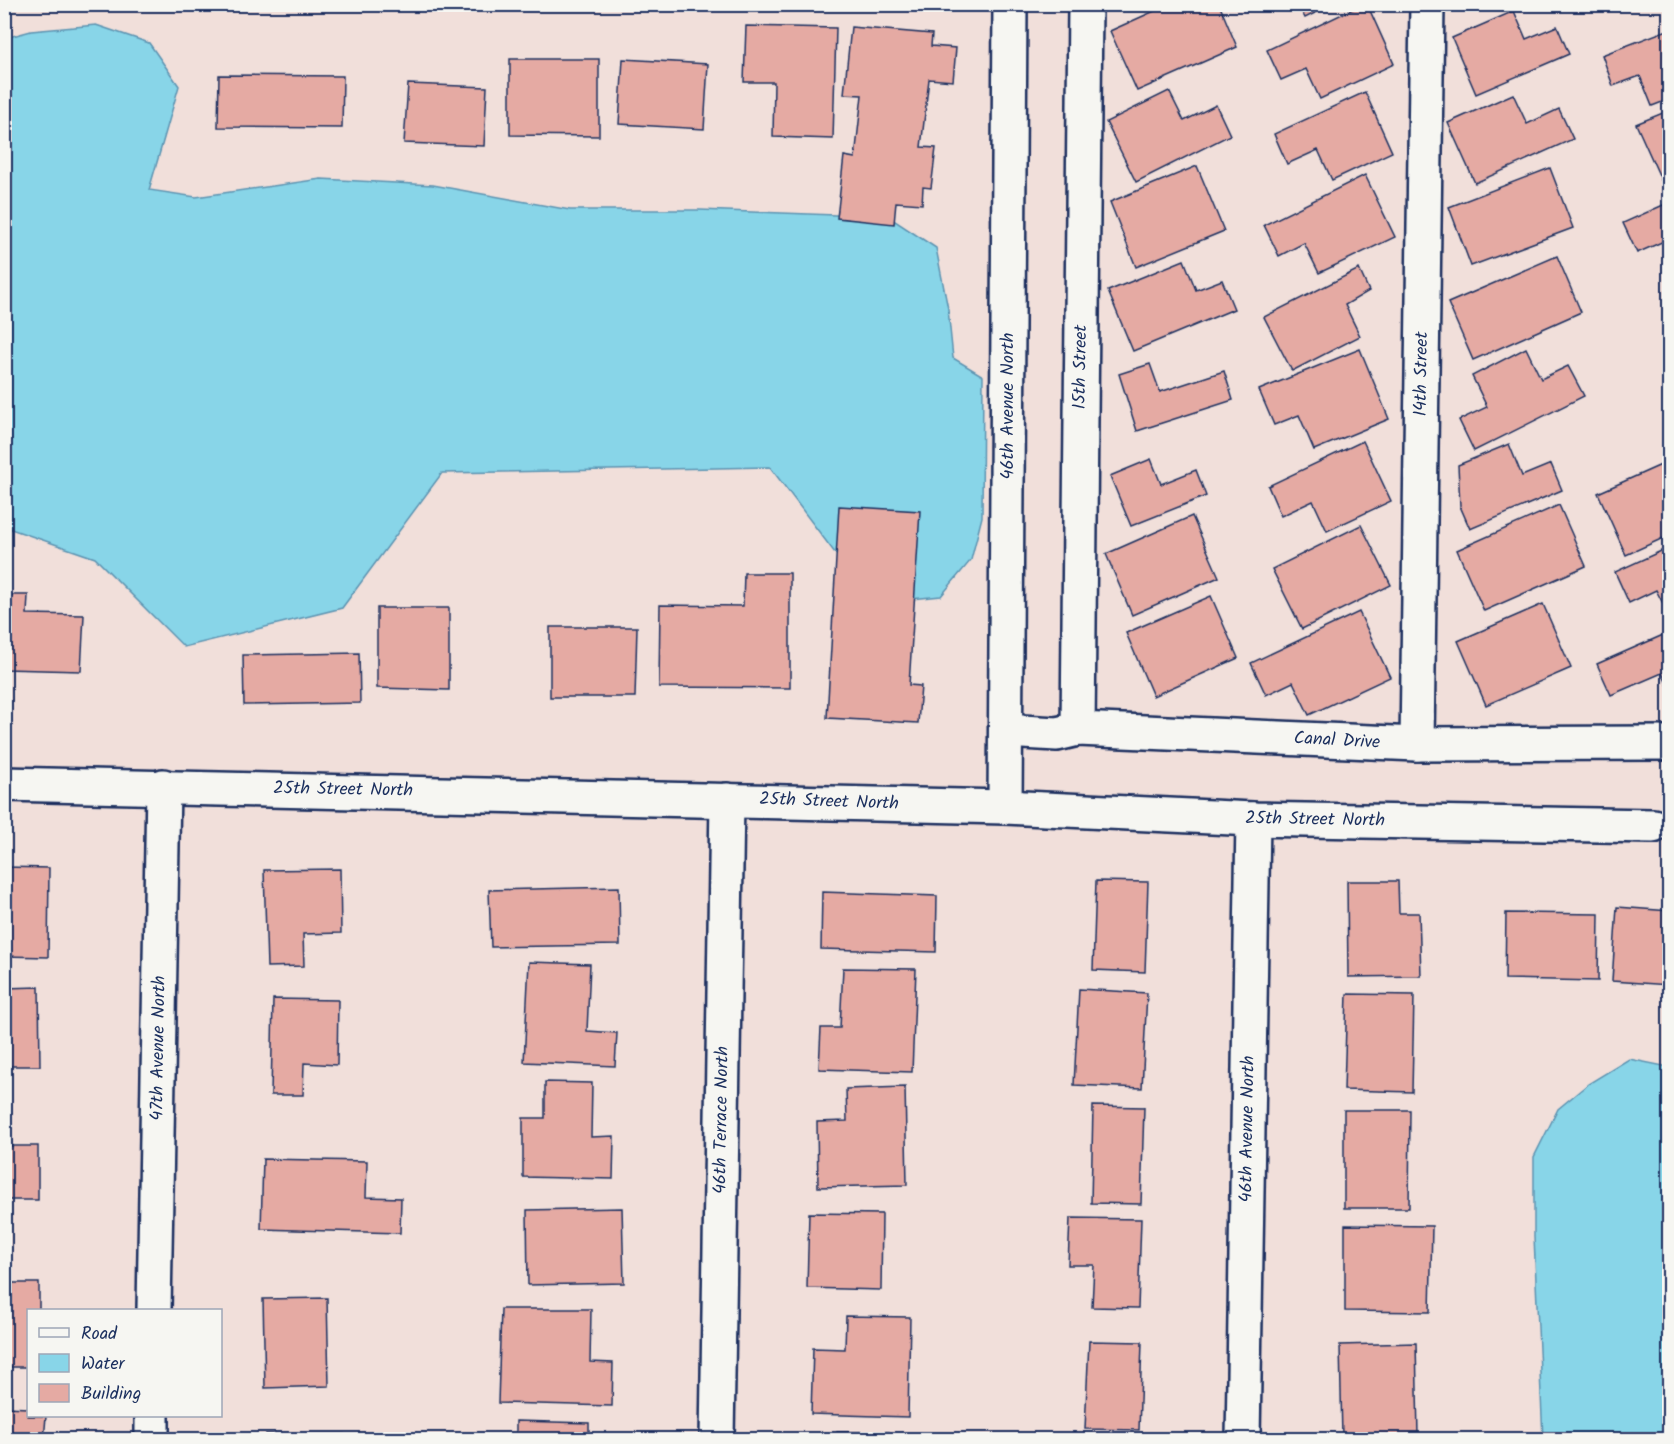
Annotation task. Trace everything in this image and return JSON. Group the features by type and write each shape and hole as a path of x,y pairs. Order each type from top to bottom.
{"street":[{"name":"46th Avenue North","path":"1005,807 1010,4"},
{"name":"15th Street","path":"1078,729 1085,4"},
{"name":"14th Street","path":"1417,744 1427,4"},
{"name":"Canal Drive","path":"1006,731 1057,734 1078,729 1417,744 1670,743"},
{"name":"25th Street North","path":"4,784 1005,807 1253,819 1653,826"},
{"name":"47th Avenue North","path":"154,1309 164,786"},
{"name":"46th Terrace North","path":"717,1440 727,800"},
{"name":"46th Avenue North","path":"1243,1440 1253,819"},
{"path":"152,1417 152,1440"}],"water":[{"path":"96,25 149,43 179,86 149,190 196,197 321,179 433,185 570,210 700,210 889,217 936,248 948,309 953,358 983,376 982,517 971,560 941,596 881,602 835,553 770,467 442,473 342,608 184,647 95,558 5,527 5,38 31,31"},
{"path":"1629,1059 1669,1067 1669,1439 1543,1439 1534,1237 1534,1157 1558,1109 1588,1084"}],"building":[{"path":"1170,4 1219,4 1237,47 1137,91 1110,31"},
{"path":"1298,4 1333,4 1305,18"},
{"path":"1367,4 1394,64 1320,99 1306,69 1281,80 1267,50"},
{"path":"1514,11 1526,39 1557,26 1569,54 1476,94 1452,38"},
{"path":"746,26 836,28 833,139 773,137 774,82 744,82"},
{"path":"851,27 932,34 931,46 956,48 953,81 929,79 921,147 936,148 931,188 923,187 922,204 896,202 894,224 837,218 844,156 855,158 862,95 844,94"},
{"path":"1670,29 1670,99 1652,106 1640,76 1613,86 1602,55"},
{"path":"510,59 599,59 599,136 510,135"},
{"path":"623,59 708,64 704,129 619,124"},
{"path":"219,75 343,76 342,128 218,127"},
{"path":"408,84 487,87 484,146 404,143"},
{"path":"1169,91 1184,121 1216,105 1230,135 1136,182 1106,122"},
{"path":"1365,92 1392,152 1332,180 1318,150 1287,164 1274,134"},
{"path":"1513,94 1527,124 1559,109 1573,139 1475,183 1448,123"},
{"path":"1670,110 1670,184 1664,186 1636,124"},
{"path":"1197,166 1224,231 1136,267 1110,202"},
{"path":"1550,168 1573,228 1471,266 1449,207"},
{"path":"1365,175 1395,237 1319,273 1304,243 1279,256 1264,225"},
{"path":"1670,202 1670,254 1664,241 1637,253 1623,223"},
{"path":"1557,256 1581,312 1473,360 1448,303"},
{"path":"1184,260 1196,290 1222,280 1234,309 1133,351 1108,291"},
{"path":"1359,269 1369,291 1345,305 1360,336 1292,371 1264,317"},
{"path":"1526,348 1541,379 1568,366 1584,396 1474,451 1459,420 1487,407 1472,376"},
{"path":"1360,349 1389,419 1314,450 1299,415 1274,425 1259,390"},
{"path":"1150,364 1160,392 1224,371 1233,400 1137,431 1119,374"},
{"path":"1363,441 1391,501 1327,531 1313,501 1281,516 1268,486"},
{"path":"1509,444 1522,476 1551,464 1562,490 1470,529 1460,506 1458,465"},
{"path":"1151,459 1161,484 1196,470 1206,496 1131,526 1110,476"},
{"path":"1670,461 1670,535 1626,555 1598,493"},
{"path":"1559,505 1586,566 1484,611 1457,550"},
{"path":"839,506 920,511 909,685 921,686 918,723 827,718"},
{"path":"1192,516 1219,577 1132,615 1106,554"},
{"path":"1361,525 1391,585 1302,629 1272,569"},
{"path":"1670,547 1670,617 1656,590 1629,603 1615,572"},
{"path":"744,573 790,573 790,688 659,687 660,605 743,606"},
{"path":"4,595 28,595 27,614 84,615 81,671 4,669"},
{"path":"1211,596 1238,658 1153,696 1126,633"},
{"path":"1543,604 1571,668 1486,705 1458,641"},
{"path":"377,608 449,608 449,690 377,688"},
{"path":"1359,612 1390,677 1309,715 1293,682 1266,695 1251,663"},
{"path":"550,627 637,627 635,697 550,697"},
{"path":"1670,632 1670,690 1662,673 1611,695 1597,664"},
{"path":"359,653 360,703 244,705 243,655"},
{"path":"4,867 49,868 48,957 4,956"},
{"path":"340,869 341,933 303,934 304,966 267,967 264,870"},
{"path":"1096,881 1148,882 1145,972 1093,970"},
{"path":"1347,881 1398,881 1399,913 1419,913 1421,976 1348,977"},
{"path":"619,887 620,945 491,947 489,890"},
{"path":"822,892 937,896 936,952 821,949"},
{"path":"1617,907 1670,911 1670,985 1612,981"},
{"path":"1506,913 1599,914 1598,981 1505,979"},
{"path":"529,962 590,964 587,1031 617,1033 615,1066 524,1062"},
{"path":"843,968 916,969 912,1072 819,1069 821,1028 840,1028"},
{"path":"39,987 40,1066 4,1066 4,988"},
{"path":"1079,989 1147,993 1142,1088 1074,1085"},
{"path":"1347,994 1414,995 1412,1092 1344,1090"},
{"path":"273,999 338,1000 337,1065 304,1063 303,1095 271,1095"},
{"path":"545,1082 592,1083 591,1137 614,1136 613,1179 523,1177 523,1118 545,1118"},
{"path":"905,1087 907,1185 818,1187 817,1122 847,1121 846,1089"},
{"path":"1093,1106 1144,1107 1141,1204 1091,1203"},
{"path":"1344,1110 1410,1110 1409,1208 1344,1208"},
{"path":"4,1146 38,1146 38,1200 4,1200"},
{"path":"263,1159 367,1161 366,1197 401,1198 400,1233 261,1229"},
{"path":"622,1208 624,1283 528,1285 527,1210"},
{"path":"809,1213 882,1214 881,1290 807,1288"},
{"path":"1070,1218 1141,1219 1138,1308 1092,1307 1094,1265 1068,1265"},
{"path":"1345,1225 1432,1226 1430,1312 1345,1311"},
{"path":"4,1283 39,1283 39,1309 27,1309 27,1367 4,1367"},
{"path":"327,1298 329,1386 265,1388 263,1299"},
{"path":"501,1309 591,1309 590,1362 613,1363 612,1406 498,1403"},
{"path":"846,1316 910,1317 908,1417 811,1414 813,1348 845,1349"},
{"path":"1089,1341 1142,1342 1139,1430 1085,1429"},
{"path":"1416,1343 1418,1436 1342,1437 1340,1345"},
{"path":"4,1407 27,1408 27,1417 46,1417 44,1440 4,1440"},
{"path":"516,1421 589,1423 589,1440 516,1440"},
{"path":"837,1432 889,1432 889,1440 837,1440"},
{"path":"266,1434 344,1434 344,1440 266,1440"}]}
